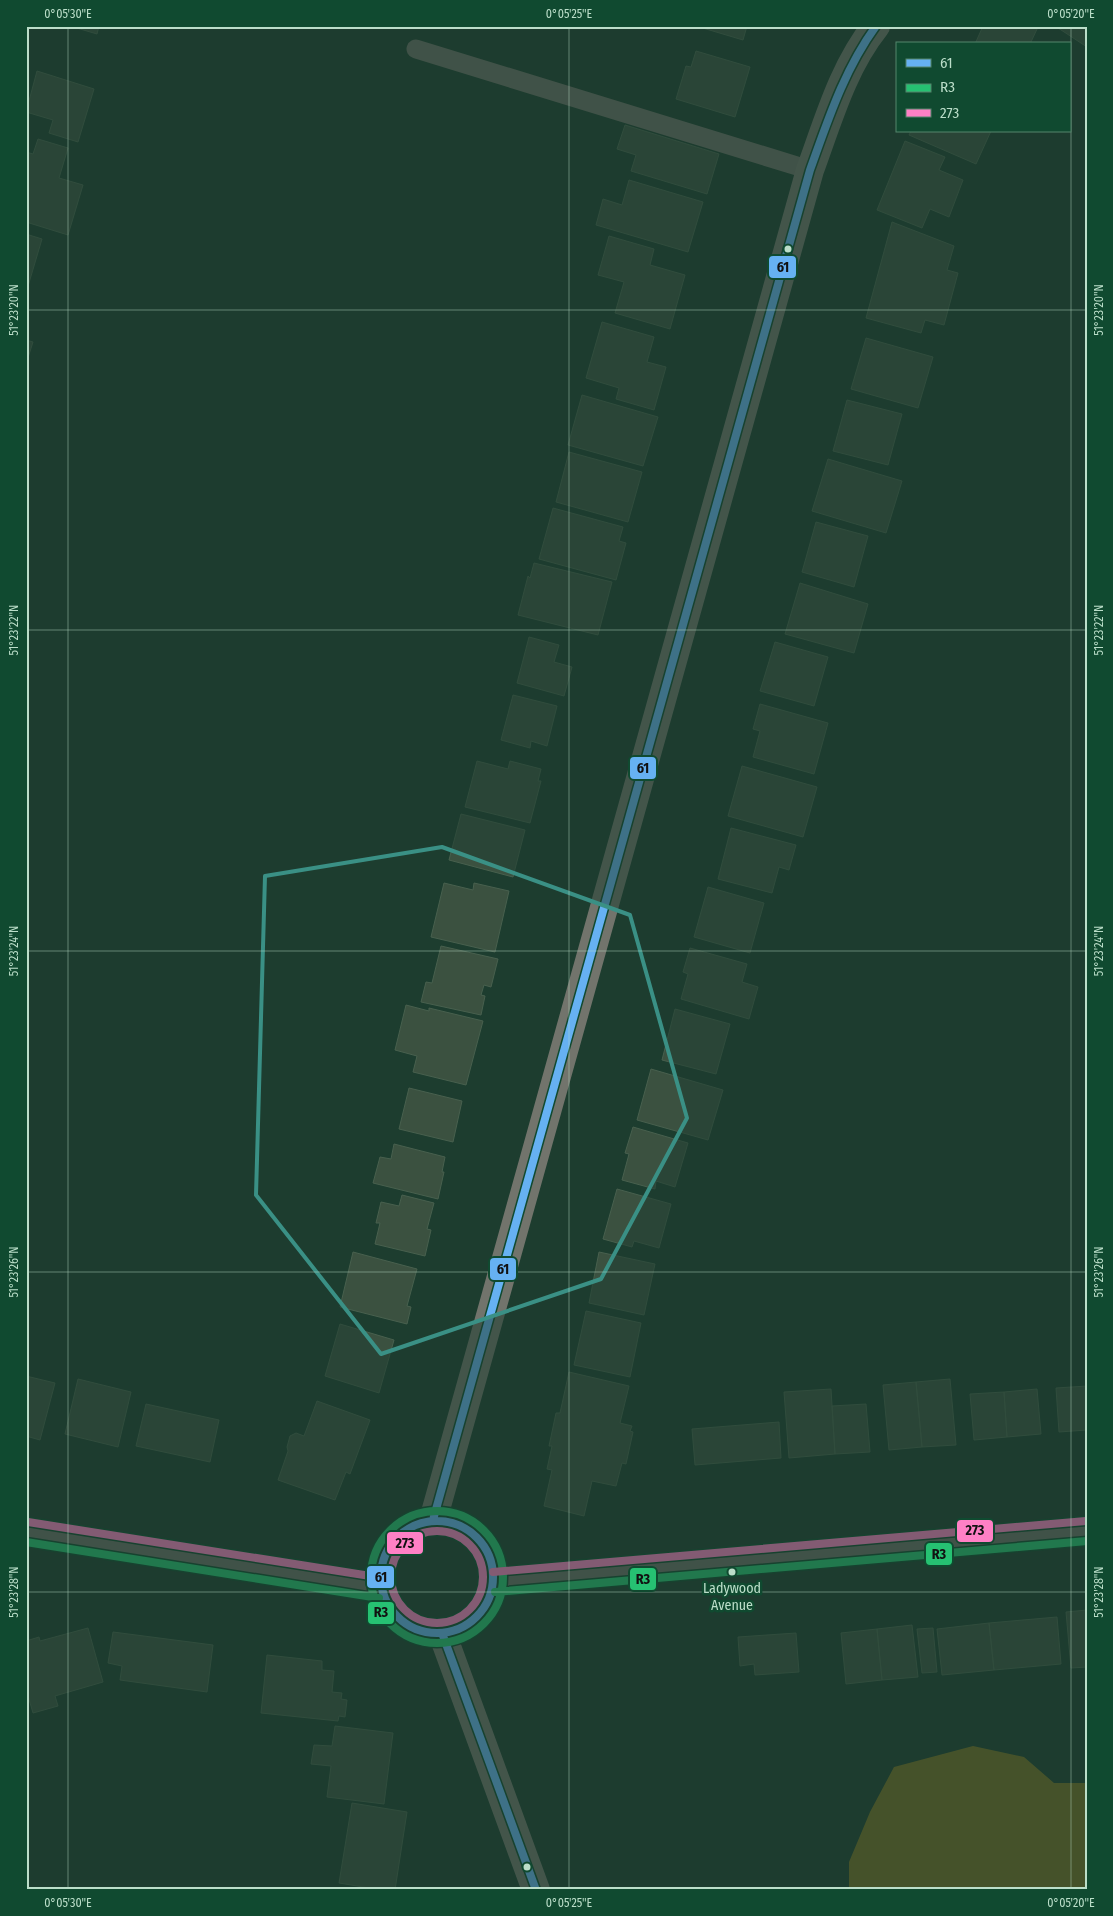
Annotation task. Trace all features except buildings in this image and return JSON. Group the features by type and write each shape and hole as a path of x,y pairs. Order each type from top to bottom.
{"main road":[{"path":"432,1520 810,170 834,103 863,43 876,26"},
{"path":"432,1520 452,1522 470,1531 484,1545 492,1563 494,1582 488,1601 477,1617 461,1629 442,1633 422,1632 404,1624 390,1610 380,1588 380,1568 387,1549 399,1534 417,1524 432,1520"},
{"path":"442,1633 536,1890"}],"street":[{"path":"494,1582 1087,1531"},
{"path":"26,1532 380,1588"}],"lane":[{"path":"416,49 810,170"}],"highlighted area":[{"path":"442,847 630,915 687,1118 601,1279 381,1354 256,1195 265,876"}],"shaded area":[{"path":"973,1746 1024,1757 1054,1783 1087,1783 1087,1890 849,1890 849,1862 870,1812 894,1767"}],"transit line":[{"name":"61","path":"433,1520 810,170 830,114 846,78 876,26"},
{"name":"R3","path":"437,1511 450,1512 462,1516 484,1530 498,1552 502,1564 503,1577 502,1590 498,1602 484,1624 462,1638 450,1642 437,1643 424,1642 412,1638 390,1624 376,1602 372,1590 371,1577 372,1564 376,1552 390,1530 412,1516 424,1512 437,1511"},
{"name":"61","path":"437,1521 459,1525 477,1537 489,1555 493,1577 489,1599 477,1617 459,1629 437,1633 415,1629 397,1617 385,1599 381,1577 385,1555 397,1537 415,1525 437,1521"},
{"name":"273","path":"493,1572 1086,1521"},
{"name":"273","path":"28,1522 383,1578"},
{"name":"273","path":"437,1531 455,1534 470,1544 480,1559 483,1577 480,1595 470,1610 455,1620 437,1623 419,1620 404,1610 394,1595 391,1577 394,1559 404,1544 419,1534 437,1531"},
{"name":"R3","path":"495,1592 1087,1541"},
{"name":"R3","path":"26,1542 379,1598"},
{"name":"61","path":"442,1633 536,1890"}],"place":[{"name":"Ladywood Avenue","path":"732,1572"}]}
